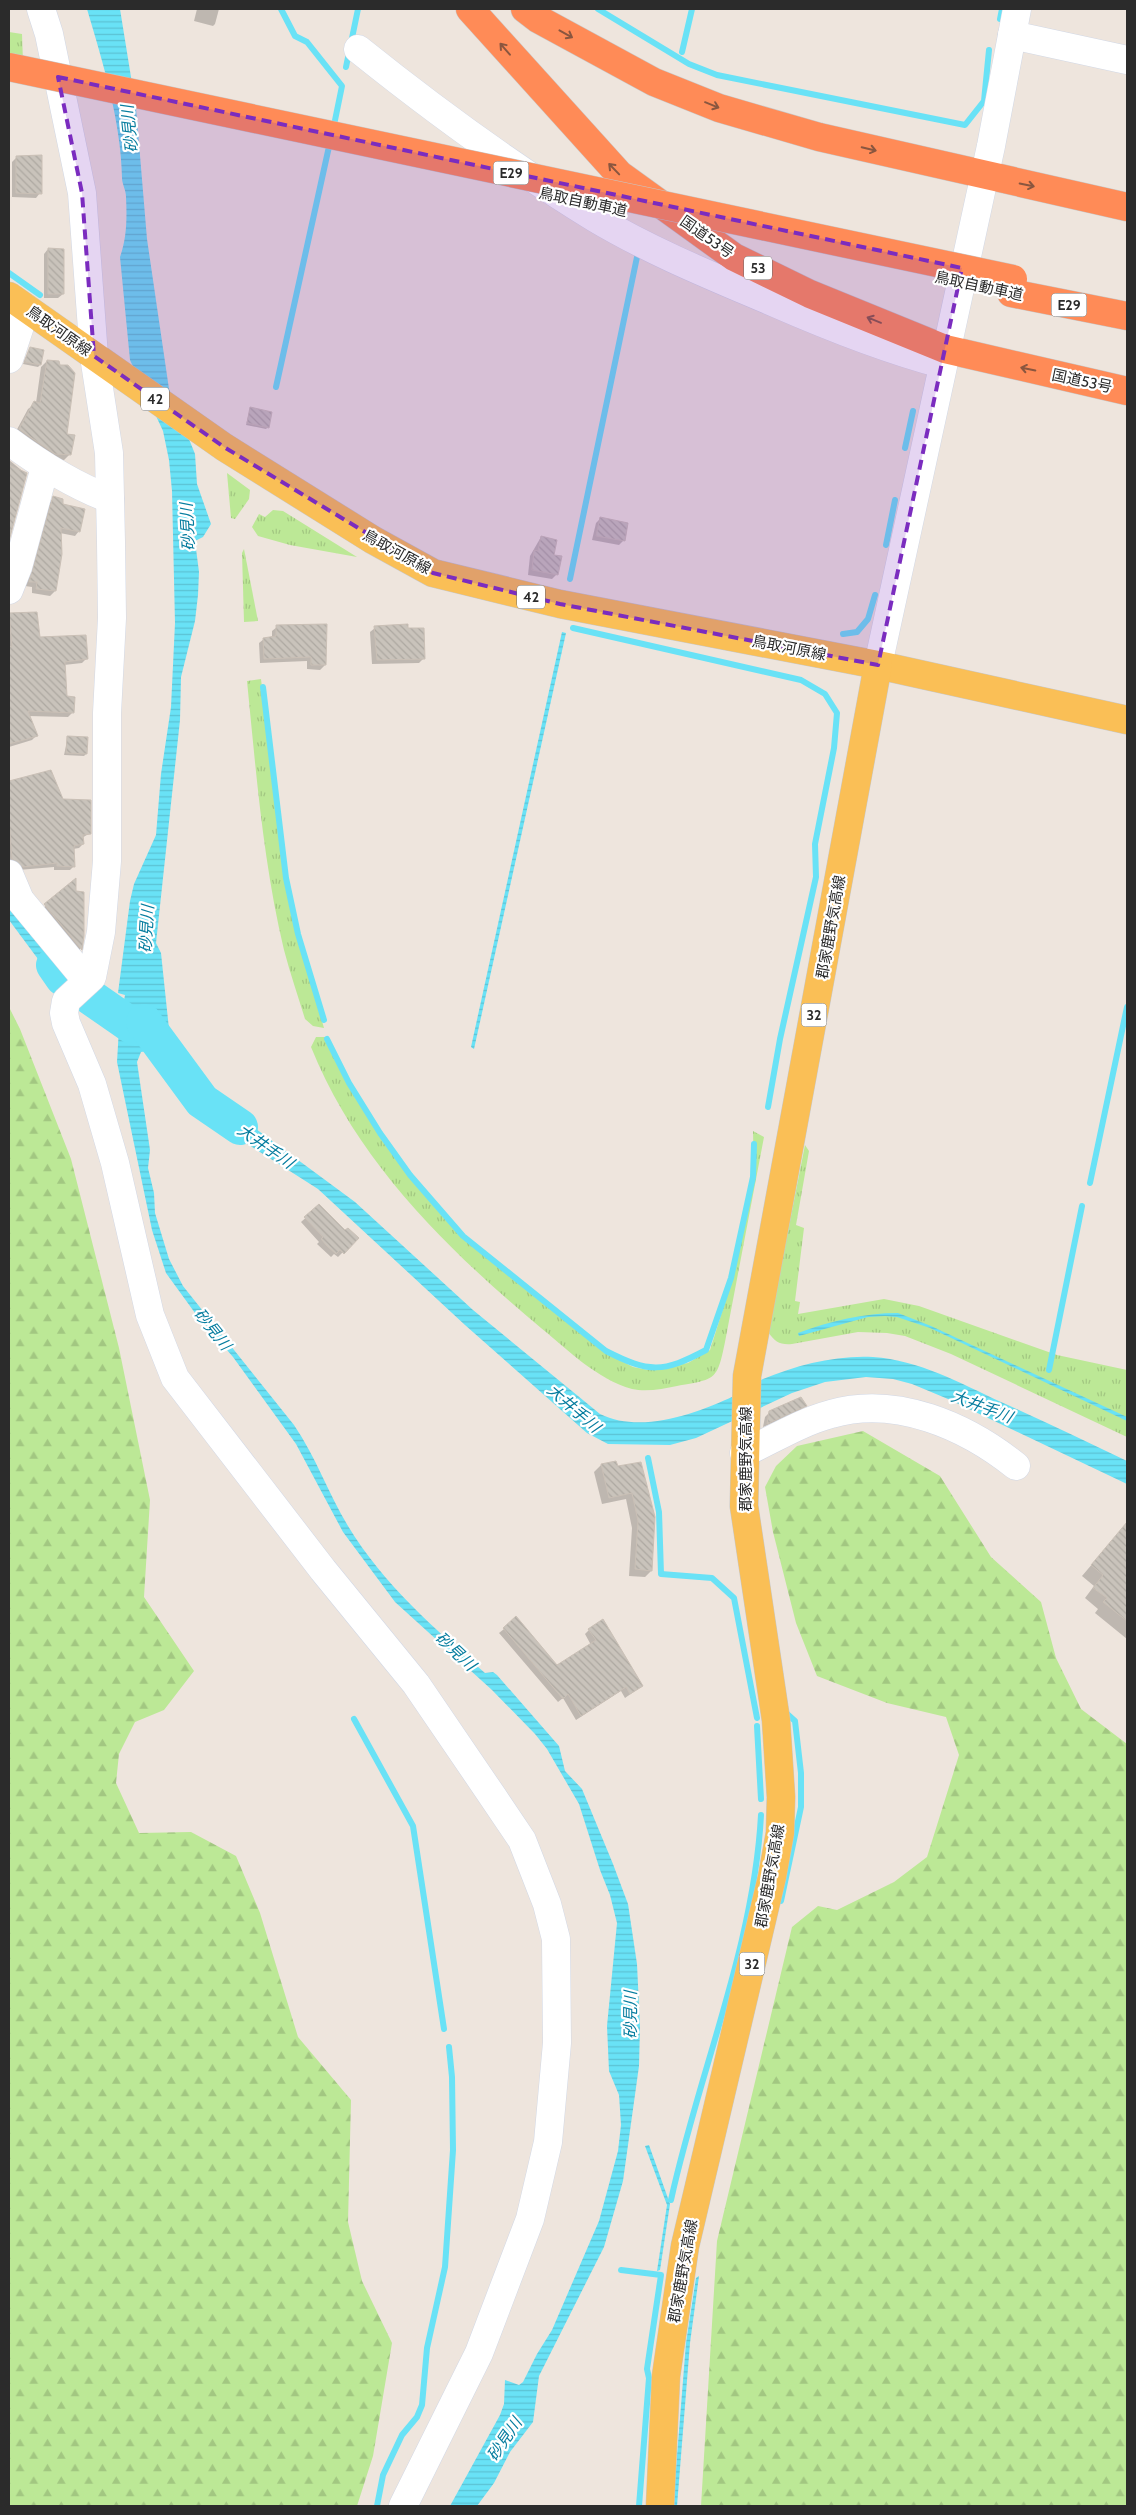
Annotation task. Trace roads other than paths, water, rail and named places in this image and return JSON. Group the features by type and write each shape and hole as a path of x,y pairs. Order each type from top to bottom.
{"highway":[{"name":"国道53号","path":"470,9 619,174 734,256 944,357 1127,391"},
{"path":"525,9 538,19 654,82 719,108 819,137 1127,207"},
{"name":"鳥取自動車道","path":"9,67 1012,286 1127,316"},
{"name":"鳥取自動車道","path":"9,79 1012,286 1127,300"}],"main road":[{"name":"鳥取河原線","path":"17,302 216,443 373,540 433,573 560,604 878,665"},
{"path":"878,665 1127,720"},
{"name":"郡家鹿野気高線","path":"660,2506 666,2376 685,2246 768,1896 780,1833 781,1796 776,1720 744,1506 744,1418 747,1376 878,665"}],"street":[{"path":"41,9 50,34 82,193 97,390 109,452 112,618 107,713 107,861 96,963 92,977 79,989 64,1013 66,1023 92,1084 100,1110 131,1230 150,1315 175,1378 323,1570 416,1684 498,1804 522,1840 547,1904 556,1939 557,2042 548,2142 530,2219 479,2353 403,2506"},
{"path":"878,665 1017,9"},
{"path":"1012,35 1127,60"},
{"path":"358,48 446,119 596,218 679,262 884,348 944,357"},
{"path":"9,359 17,302"},
{"path":"9,440 45,467 87,490 110,499"},
{"path":"9,590 18,568 45,467"},
{"path":"9,874 20,900 79,989"},
{"path":"744,1453 830,1414 848,1410 891,1409 919,1414 973,1437 1016,1466"}],"water":[{"name":"砂見川","path":"87,9 120,9 136,108 147,239 169,389 195,454 197,484 211,524 203,537 195,541 199,572 198,595 195,621 181,677 180,720 156,943 161,953 173,1067 147,1051 141,1052 137,1062 150,1150 148,1168 154,1193 155,1213 169,1259 183,1286 294,1425 348,1526 377,1567 411,1605 485,1673 493,1672 497,1675 559,1746 565,1771 582,1789 628,1904 637,1964 640,2027 639,2066 623,2181 604,2247 539,2376 533,2422 510,2452 494,2483 477,2506 450,2506 500,2415 504,2404 505,2380 519,2385 523,2382 552,2330 599,2221 618,2151 621,2125 619,2095 609,2071 607,2026 617,1923 610,1895 579,1804 547,1749 492,1690 395,1602 343,1532 296,1444 233,1357 195,1313 166,1273 152,1230 117,1062 119,1028 125,995 118,993 134,884 156,835 161,774 171,707 175,623 172,491 169,460 163,431 130,360 120,257 126,227 126,194 122,180 115,114"},
{"path":"562,632 566,633 474,1049 471,1047"},
{"path":"9,891 76,976 61,990 9,920"},
{"path":"206,1092 355,1202 473,1310 600,1414 616,1420 633,1422 668,1419 719,1403 763,1379 803,1365 831,1359 859,1357 890,1359 923,1368 955,1380 1127,1461 1127,1484 948,1399 912,1384 893,1379 866,1377 825,1382 792,1393 696,1438 670,1445 608,1444 587,1433 465,1325 318,1189 191,1108"},
{"path":"898,1313 931,1326 1127,1417 1127,1421 930,1328 897,1317 868,1317 799,1336 798,1333 847,1318"},
{"path":"649,2145 670,2204 660,2270 657,2271 667,2205 645,2146"},
{"path":"699,2276 690,2343 677,2506 673,2506 686,2343 696,2278"}],"waterway":[{"path":"281,9 295,36 307,42 342,86 333,130"},
{"path":"346,67 358,9"},
{"path":"598,9 689,64 717,75 965,125 984,101 989,50"},
{"path":"682,52 692,9"},
{"path":"1000,19 1002,9"},
{"path":"276,387 330,142"},
{"path":"570,579 637,257"},
{"path":"9,273 40,295"},
{"path":"905,448 913,411"},
{"path":"886,545 895,500"},
{"path":"843,634 857,632 868,619 875,595"},
{"path":"573,628 801,680 825,694 837,713 834,748 815,844 816,877 780,1039 768,1107"},
{"path":"263,687 286,878 298,934 324,1020"},
{"name":"大井手川","path":"54,965 63,978 135,1028"},
{"path":"1090,1183 1127,1007"},
{"name":"大井手川","path":"144,1022 202,1101 240,1127"},
{"path":"327,1039 349,1083 380,1133 410,1175 463,1236 606,1351 645,1366 667,1366 691,1358 706,1350 731,1278 753,1177 754,1144"},
{"path":"1049,1370 1082,1206"},
{"path":"648,1458 659,1512 661,1574 712,1578 734,1598 757,1718"},
{"path":"781,1901 801,1807 801,1773 795,1721 785,1712"},
{"path":"354,1719 413,1826 444,2029"},
{"path":"757,1726 761,1799"},
{"path":"671,2200 737,1961 756,1864 761,1815"},
{"path":"377,2506 383,2475 402,2435 417,2417 422,2405 427,2348 445,2267 453,2150 452,2077 449,2047"},
{"path":"621,2270 661,2275 647,2369 649,2378 639,2506"}]}
